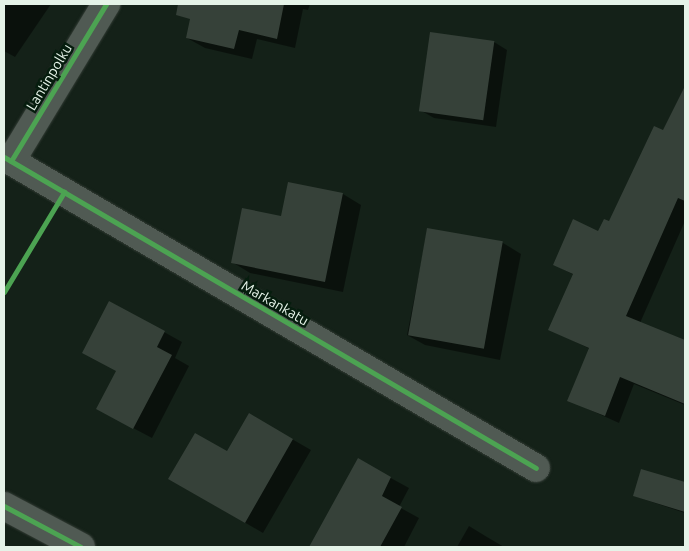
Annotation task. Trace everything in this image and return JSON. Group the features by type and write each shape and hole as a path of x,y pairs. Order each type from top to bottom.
{"street":[{"name":"Lantinpolku","path":"8,159 106,4"},
{"name":"Markankatu","path":"8,159 536,468"},
{"path":"4,506 80,547"}],"building":[{"path":"178,4 284,4 277,39 239,30 234,49 186,38 190,19 176,15"},
{"path":"430,32 494,41 483,120 419,111"},
{"path":"685,86 685,201 678,198 626,316 685,340 685,404 620,377 605,416 567,401 589,348 548,330 573,274 553,265 573,219 598,231 604,219 609,221 654,126 663,130"},
{"path":"288,182 343,193 325,282 231,263 242,208 281,216"},
{"path":"427,228 503,241 484,349 408,335"},
{"path":"109,301 165,331 157,347 172,355 133,429 96,409 116,371 82,353"},
{"path":"249,413 293,439 245,523 168,479 195,433 227,451"},
{"path":"358,458 391,477 382,496 402,507 380,547 309,547"},
{"path":"641,469 685,482 685,512 633,496"}],"cycle path":[{"path":"11,161 106,4"},
{"path":"4,157 536,468"},
{"path":"4,292 64,192"},
{"path":"4,506 81,547"}]}
